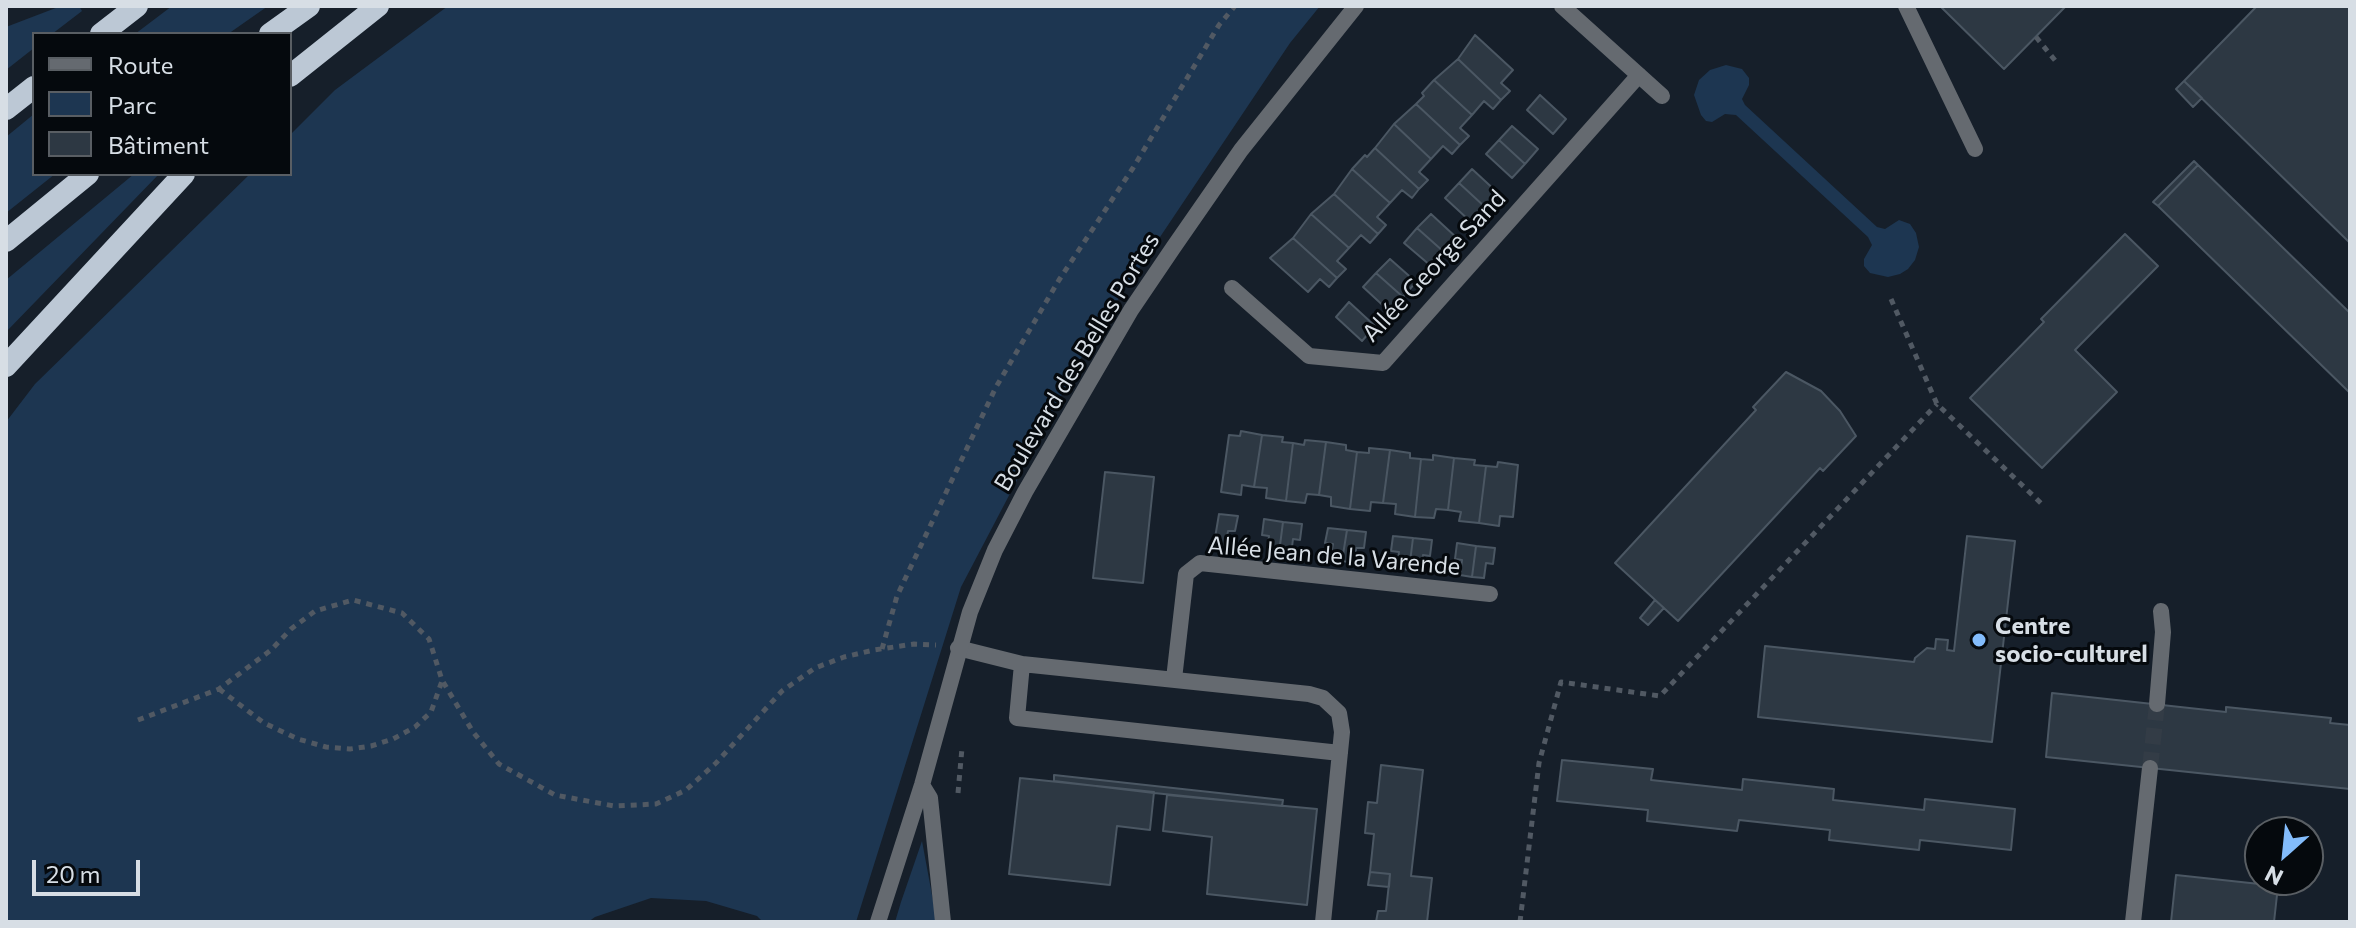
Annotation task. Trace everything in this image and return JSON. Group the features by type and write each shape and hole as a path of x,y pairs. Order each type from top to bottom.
{"highway":[{"path":"104,32 137,6"},
{"path":"273,32 309,6"},
{"path":"292,74 378,6"},
{"path":"6,109 32,89"},
{"path":"6,241 86,176"},
{"path":"6,366 182,176"}],"street":[{"name":"Boulevard des Belles Portes","path":"878,922 922,785 951,647 995,550 1054,441 1131,310 1241,150 1356,6"},
{"path":"1562,6 1662,96"},
{"path":"1906,6 1975,149"},
{"name":"Allée George Sand","path":"1232,288 1309,356 1383,363 1639,75"},
{"name":"Allée Jean de la Varende","path":"1174,679 1186,574 1200,563 1490,594"},
{"path":"2157,704 2163,632 2161,611"},
{"path":"951,647 1022,664 1309,694 1323,698 1339,713 1342,732 1323,922"},
{"path":"1022,664 1017,718 1340,753"},
{"path":"2133,922 2150,768"},
{"path":"922,785 930,798 943,922"}],"path":[{"path":"882,649 897,596 996,387 1059,280 1133,168 1219,25 1235,6"},
{"path":"2036,37 2058,64"},
{"path":"1891,299 1937,404 2045,507"},
{"path":"1520,922 1539,763 1561,682 1660,696 1937,404"},
{"path":"138,720 219,689 271,650 291,629 315,611 353,600 402,613 429,639 442,680 473,732 499,764 555,795 614,806 656,804 686,790 716,763 782,691 815,668 844,657 914,644 951,647"},
{"path":"219,689 264,723 298,739 326,747 350,749 393,739 415,727 431,712 442,680"},
{"path":"958,796 963,741"}],"green space":[{"path":"61,6 79,6 82,11 55,32 32,32 32,50 6,70 6,27"},
{"path":"172,6 268,6 231,32 138,32"},
{"path":"448,6 1320,6 1290,43 1089,343 961,587 856,922 763,922 757,916 706,901 651,898 588,922 6,922 6,422 35,384 248,176 292,176 292,133 335,90"},
{"path":"1726,65 1742,69 1749,78 1742,99 1745,105 1877,227 1885,229 1899,220 1910,224 1919,247 1908,269 1888,277 1870,273 1864,266 1864,259 1872,245 1868,237 1736,115 1725,114 1712,122 1706,121 1694,95 1699,80 1710,70"},
{"path":"32,116 32,176 52,176 6,213 6,137"},
{"path":"132,176 157,176 6,332 6,280"},
{"path":"922,841 937,922 895,922 901,902"}],"building":[{"path":"1940,6 2066,6 2004,69"},
{"path":"2257,6 2350,6 2350,243 2184,81"},
{"path":"1475,35 1513,70 1501,83 1510,91 1501,100 1458,59"},
{"path":"1458,59 1501,100 1493,109 1484,101 1472,115 1434,80"},
{"path":"1434,80 1472,115 1460,128 1469,136 1460,145 1416,104"},
{"path":"2184,81 2202,98 2193,107 2176,89"},
{"path":"1540,95 1566,119 1553,134 1527,110"},
{"path":"1416,104 1460,145 1452,154 1443,146 1431,159 1394,124"},
{"path":"1394,124 1431,159 1419,172 1428,180 1419,189 1375,148"},
{"path":"1512,126 1538,149 1525,164 1499,140"},
{"path":"1499,140 1525,164 1512,178 1486,154"},
{"path":"1375,148 1419,189 1412,198 1402,190 1390,203 1352,169"},
{"path":"2194,161 2198,165 2158,206 2153,202"},
{"path":"2198,165 2350,313 2350,393 2158,206"},
{"path":"1352,169 1390,203 1377,217 1386,225 1378,234 1334,194"},
{"path":"1472,169 1498,193 1485,207 1459,183"},
{"path":"1459,183 1485,207 1471,222 1445,198"},
{"path":"1334,194 1378,234 1370,243 1361,235 1349,248 1311,214"},
{"path":"1311,214 1349,248 1337,261 1346,269 1337,278 1293,238"},
{"path":"1431,214 1457,238 1444,252 1417,228"},
{"path":"1417,228 1444,252 1431,266 1404,243"},
{"path":"2125,234 2158,266 2075,350 2117,392 2042,468 1970,398 2044,322 2041,319"},
{"path":"1293,238 1337,278 1329,287 1320,279 1308,292 1270,258"},
{"path":"1390,259 1416,282 1403,297 1376,273"},
{"path":"1376,273 1403,297 1389,311 1363,287"},
{"path":"1349,302 1375,326 1362,341 1336,317"},
{"path":"1786,372 1821,391 1840,411 1856,436 1823,471 1820,468 1678,621 1615,563 1756,410 1753,407"},
{"path":"1241,431 1262,435 1254,487 1242,485 1241,495 1221,492 1229,435 1240,436"},
{"path":"1262,435 1283,437 1282,442 1293,443 1286,501 1266,498 1267,488 1254,487"},
{"path":"1305,440 1326,442 1319,495 1307,494 1305,503 1286,501 1293,443 1304,445"},
{"path":"1326,442 1346,445 1346,450 1357,452 1350,509 1331,506 1331,497 1319,495"},
{"path":"1369,448 1390,450 1383,503 1371,502 1370,511 1350,509 1357,452 1369,453"},
{"path":"1390,450 1410,453 1410,458 1421,459 1415,517 1395,514 1396,504 1383,503"},
{"path":"1433,455 1454,458 1448,510 1436,509 1434,518 1415,517 1421,459 1433,460"},
{"path":"1454,458 1475,460 1474,465 1486,466 1479,523 1459,521 1461,512 1448,510"},
{"path":"1498,462 1518,465 1513,517 1500,516 1499,526 1479,523 1486,466 1497,467"},
{"path":"1105,472 1154,477 1143,583 1093,578"},
{"path":"1219,514 1238,516 1235,531 1228,531 1226,546 1214,544"},
{"path":"1264,519 1283,522 1279,553 1267,552 1269,536 1262,535"},
{"path":"1283,522 1302,524 1300,540 1293,539 1291,555 1279,553"},
{"path":"1328,528 1347,530 1342,561 1330,560 1333,544 1325,543"},
{"path":"1347,530 1366,532 1364,548 1356,548 1355,563 1342,561"},
{"path":"1393,536 1413,538 1409,570 1397,568 1399,552 1391,551"},
{"name":"Centre socio-culturel","path":"1967,536 2015,541 1992,742 1758,717 1765,646 1914,662 1927,648 1935,649 1936,639 1948,640 1947,650 1954,651"},
{"path":"1413,538 1432,540 1430,556 1423,555 1421,571 1409,570"},
{"path":"1457,543 1476,546 1472,577 1460,575 1462,560 1455,559"},
{"path":"1476,546 1495,548 1493,564 1486,563 1484,578 1472,577"},
{"path":"1655,600 1664,608 1648,625 1640,618"},
{"path":"2052,693 2226,712 2226,707 2331,718 2330,723 2350,725 2350,789 2046,757"},
{"path":"1562,760 1653,769 1651,780 1742,790 1743,779 1834,789 1833,800 1924,810 1925,799 2015,809 2011,850 1920,840 1919,850 1829,840 1830,830 1739,820 1737,831 1647,821 1648,810 1557,801"},
{"path":"1381,765 1423,770 1411,876 1432,878 1427,922 1376,922 1378,911 1386,911 1390,874 1370,872 1374,834 1365,833 1368,802 1377,803"},
{"path":"1054,775 1283,800 1282,806 1154,793 1054,781"},
{"path":"1020,778 1154,792 1150,830 1117,826 1110,885 1009,874"},
{"path":"1167,795 1317,809 1307,905 1207,894 1212,837 1163,831"},
{"path":"1370,872 1390,874 1389,887 1368,885"},
{"path":"2176,875 2244,882 2244,896 2277,896 2274,922 2171,922"}],"tunnel":[{"path":"2150,768 2157,704"}],"place":[{"name":"Centre socio-culturel","path":"1979,640"}]}
